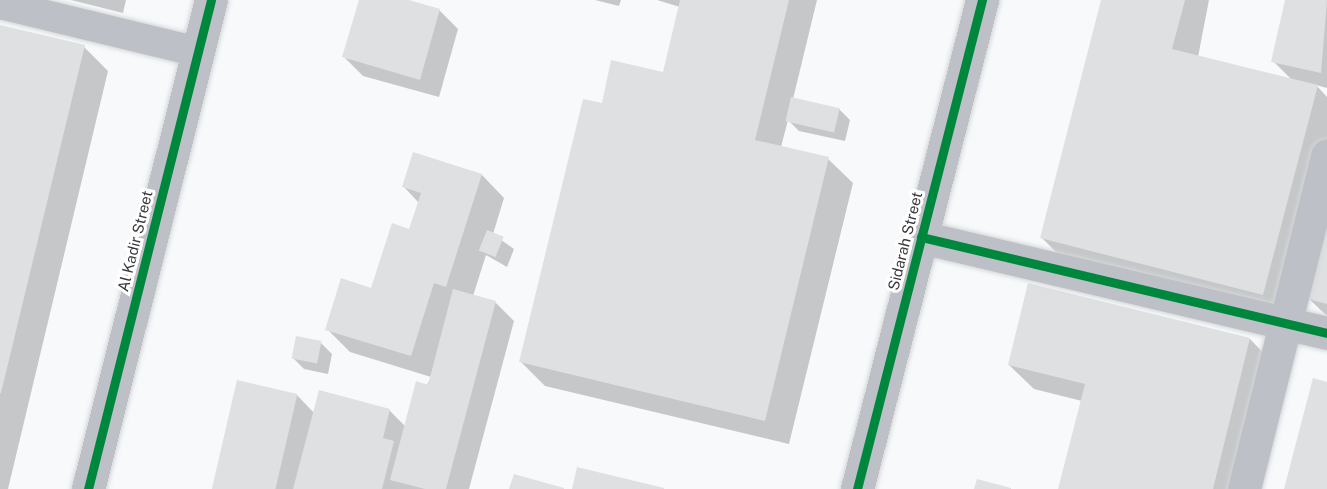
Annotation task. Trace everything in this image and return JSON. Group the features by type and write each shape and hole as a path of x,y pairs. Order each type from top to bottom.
{"street":[{"name":"Al Kadir Street","path":"88,489 212,0"},
{"name":"Sidarah Street","path":"857,489 982,0"},
{"path":"1244,489 1327,155"},
{"path":"921,237 1327,333"}],"lane":[{"path":"0,4 198,52"}],"building":[{"path":"359,0 409,0 440,9 420,80 342,57"},
{"path":"680,0 789,0 755,140 829,157 765,421 519,362 583,99 602,103 611,60 663,72"},
{"path":"1101,0 1185,0 1172,49 1318,85 1263,295 1040,238"},
{"path":"1285,0 1327,0 1321,73 1271,62"},
{"path":"0,25 85,45 1,393 0,393"},
{"path":"791,97 840,108 834,133 785,121"},
{"path":"413,152 482,174 446,287 434,283 411,356 325,330 341,278 371,288 392,223 409,229 421,193 402,187"},
{"path":"1327,229 1327,304 1308,299"},
{"path":"487,230 504,237 495,257 479,250"},
{"path":"1028,283 1250,338 1213,489 1058,489 1085,384 1008,365"},
{"path":"453,289 496,301 446,489 425,489 390,480 416,381 428,385"},
{"path":"296,336 322,341 317,364 292,359"},
{"path":"1313,378 1327,382 1327,489 1284,489"},
{"path":"237,380 297,394 275,489 212,489"},
{"path":"319,390 390,409 383,438 394,441 382,489 293,489"},
{"path":"577,467 664,488 664,489 572,489"},
{"path":"514,474 564,488 564,489 509,489"},
{"path":"977,479 1011,488 1011,489 974,489"}],"cycle path":[{"path":"88,489 211,0"},
{"path":"857,489 982,0"},
{"path":"921,237 1327,333"}]}
